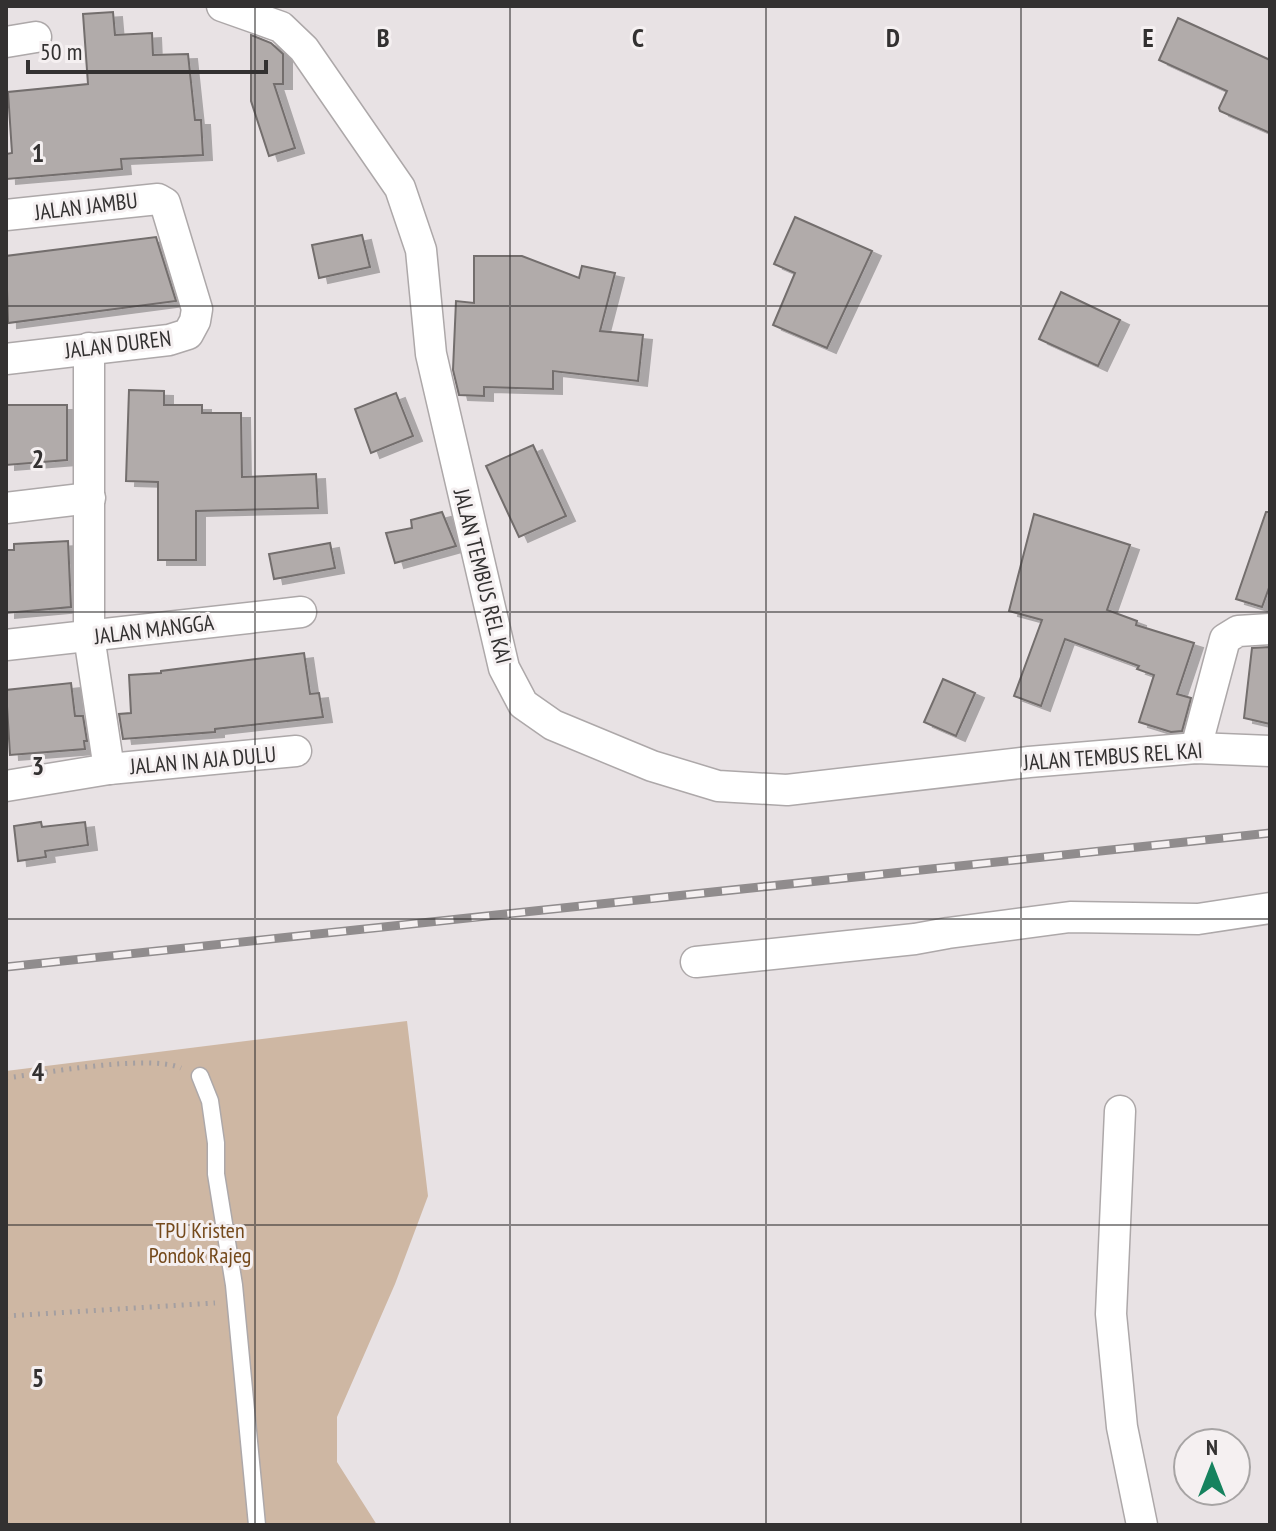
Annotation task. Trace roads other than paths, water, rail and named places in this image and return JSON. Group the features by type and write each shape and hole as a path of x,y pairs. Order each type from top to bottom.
{"street":[{"name":"JALAN TEMBUS REL KAI","path":"222,6 281,27 304,49 400,188 421,250 431,354 497,640 504,668 523,704 553,725 652,766 718,786 787,790 1029,762 1196,748 1270,751"},
{"path":"6,42 36,37"},
{"name":"JALAN JAMBU","path":"6,215 150,198 165,203"},
{"name":"JALAN DUREN","path":"6,359 169,340 188,334 195,321 195,299 165,203"},
{"path":"89,348 89,636 109,769"},
{"path":"6,508 90,498"},
{"name":"JALAN MANGGA","path":"6,645 301,612"},
{"path":"1196,748 1225,639 1238,631 1270,629"},
{"name":"JALAN IN AJA DULU","path":"6,786 109,769 296,751"},
{"path":"696,962 915,939 1070,917 1198,919 1270,908"},
{"path":"1120,1111 1111,1314 1122,1427 1142,1525"}],"lane":[{"path":"200,1076 210,1101 216,1143 216,1174 236,1301 257,1525"}],"railway":[{"path":"6,967 1270,833"}],"park label":[{"name":"TPU Kristen Pondok Rajeg","path":"200,1242"}]}
